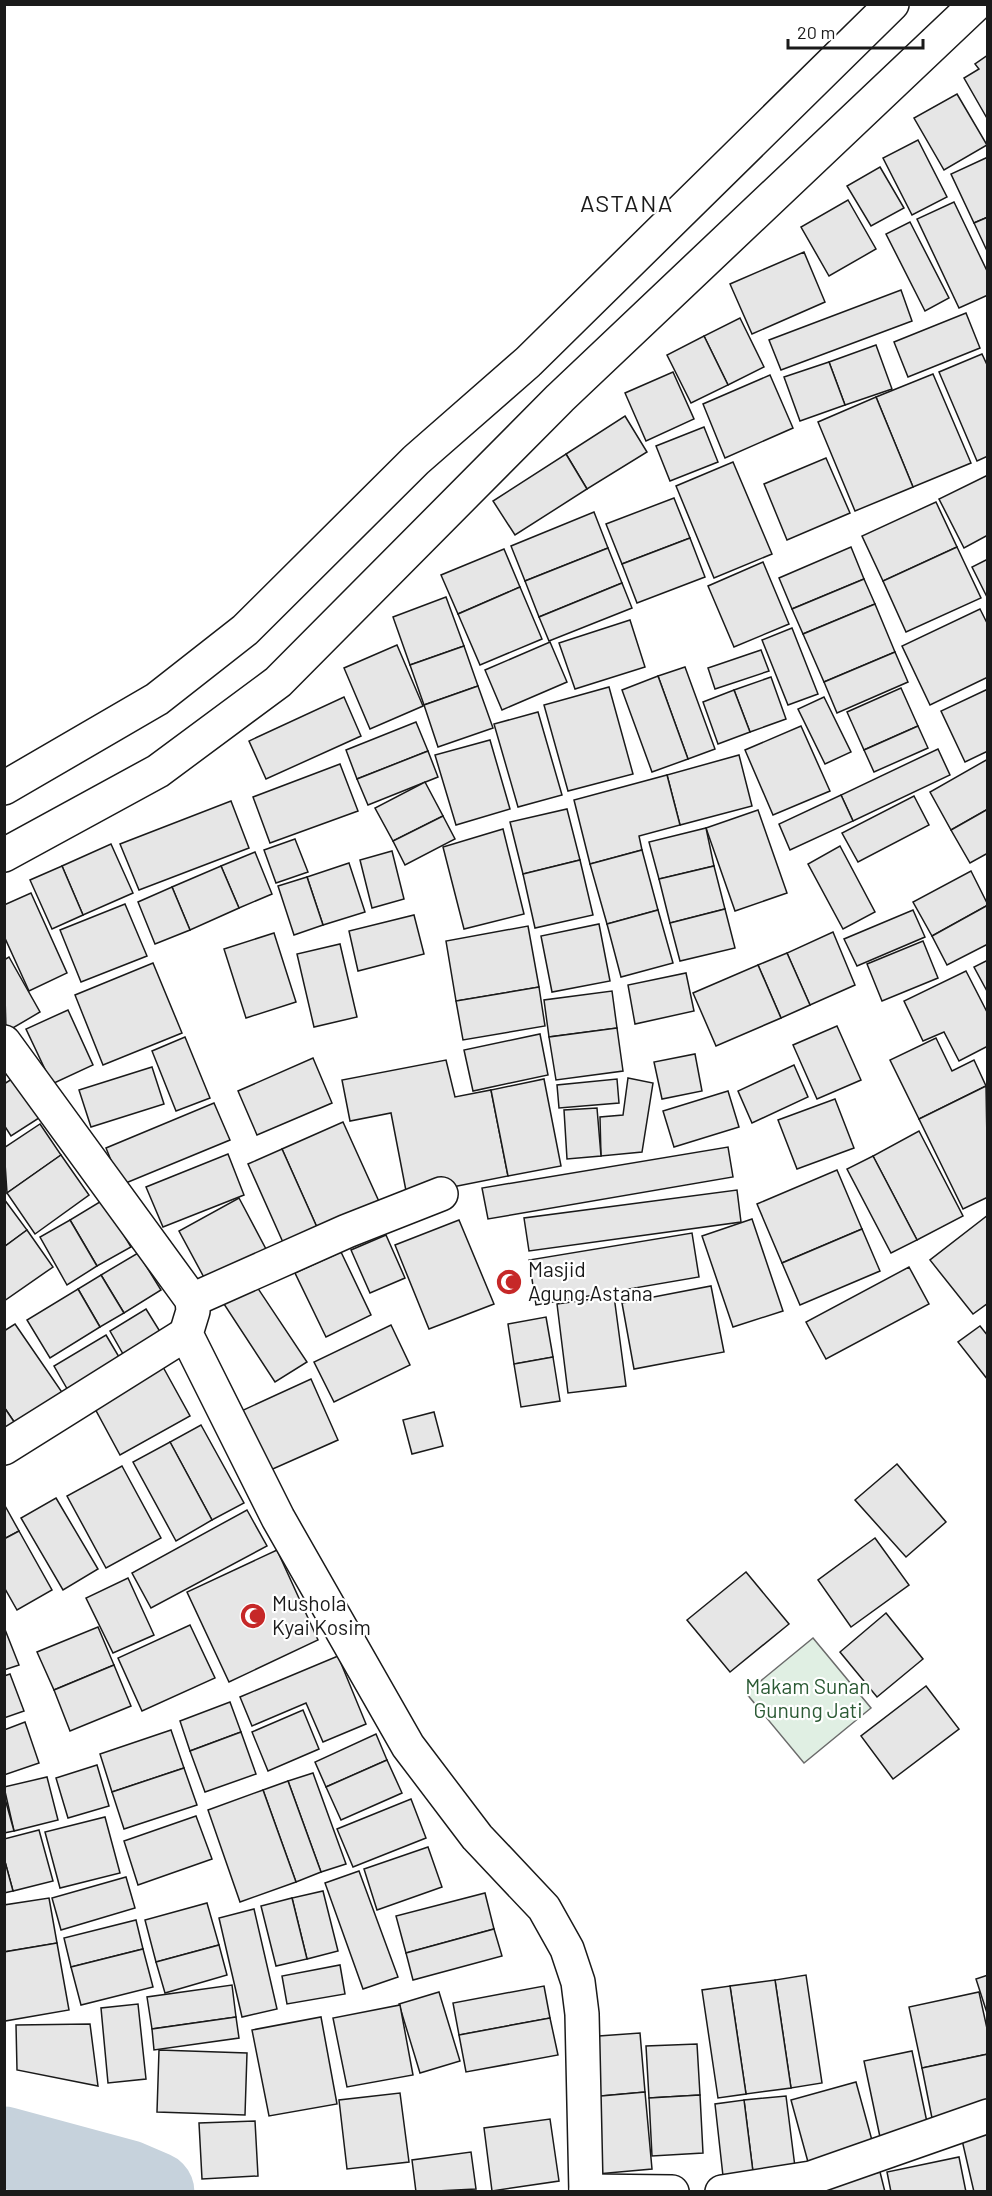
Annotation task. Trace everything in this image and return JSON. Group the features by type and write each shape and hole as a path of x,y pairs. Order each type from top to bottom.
{"main road":[{"path":"4,788 157,699 245,630 416,460 528,362 892,4"},
{"path":"4,855 158,771 278,682 560,398 976,4"},
{"path":"528,362 560,398"},
{"path":"4,1042 192,1300 193,1311 186,1334 4,1448"},
{"path":"192,1300 347,1231 441,1194"},
{"path":"186,1334 278,1518 408,1746 477,1837 544,1908 567,1949 578,1982 582,2014 586,2191 672,2192"},
{"path":"722,2192 811,2178 987,2116"}],"green space":[{"name":"Makam Sunan Gunung Jati","path":"813,1638 871,1708 804,1763 746,1693"}],"building":[{"path":"988,55 988,120 964,78 979,69 975,64"},
{"path":"957,94 987,145 944,170 914,118"},
{"path":"918,140 947,197 912,215 883,158"},
{"path":"988,157 988,217 974,223 951,174"},
{"path":"880,167 904,208 871,226 847,186"},
{"path":"848,200 876,249 829,276 801,227"},
{"path":"954,202 988,273 988,295 959,308 917,219"},
{"path":"988,217 988,253 974,223"},
{"path":"910,222 949,298 925,311 886,234"},
{"path":"804,252 825,302 752,334 730,284"},
{"path":"901,290 912,321 781,370 769,340"},
{"path":"966,313 980,348 908,377 894,342"},
{"path":"740,318 764,367 728,385 704,336"},
{"path":"704,336 728,385 691,403 667,355"},
{"path":"876,345 892,389 845,405 829,362"},
{"path":"982,354 988,367 988,456 977,461 939,372"},
{"path":"829,362 845,405 800,421 784,377"},
{"path":"673,372 694,419 646,441 625,393"},
{"path":"933,374 971,463 913,487 876,397"},
{"path":"770,375 793,428 725,458 703,404"},
{"path":"876,397 913,487 855,511 818,422"},
{"path":"625,416 647,452 587,489 566,454"},
{"path":"704,427 718,462 670,481 656,446"},
{"path":"566,454 587,489 515,535 493,501"},
{"path":"826,458 850,513 787,540 764,484"},
{"path":"733,462 772,554 714,578 676,486"},
{"path":"988,475 988,535 964,548 939,499"},
{"path":"674,498 690,538 622,564 606,524"},
{"path":"936,502 957,547 883,581 862,536"},
{"path":"594,512 608,548 525,581 511,546"},
{"path":"690,538 705,577 637,603 622,564"},
{"path":"851,547 864,579 792,609 779,578"},
{"path":"957,547 981,598 906,632 883,581"},
{"path":"608,548 622,583 539,617 525,581"},
{"path":"504,549 520,587 458,614 441,575"},
{"path":"988,559 988,599 972,567"},
{"path":"763,562 789,624 734,647 708,586"},
{"path":"864,579 875,604 803,634 792,609"},
{"path":"622,583 632,608 549,641 539,617"},
{"path":"520,587 542,639 480,665 458,614"},
{"path":"446,597 464,646 410,665 393,617"},
{"path":"875,604 895,652 824,682 803,634"},
{"path":"980,609 988,625 988,677 930,705 902,646"},
{"path":"630,620 645,667 575,689 559,643"},
{"path":"792,628 818,694 788,705 762,640"},
{"path":"550,642 567,682 502,710 485,670"},
{"path":"397,645 423,706 370,729 344,668"},
{"path":"464,646 478,686 424,705 410,665"},
{"path":"761,650 769,671 715,689 708,668"},
{"path":"895,652 908,682 837,713 824,682"},
{"path":"685,667 715,749 688,759 658,676"},
{"path":"658,676 688,759 652,772 622,690"},
{"path":"771,677 786,719 750,732 734,690"},
{"path":"478,686 493,728 438,747 424,705"},
{"path":"609,687 633,774 568,791 544,705"},
{"path":"901,688 918,726 864,750 847,712"},
{"path":"988,689 988,751 965,762 941,711"},
{"path":"734,690 750,732 718,744 703,702"},
{"path":"344,697 361,736 266,779 249,741"},
{"path":"824,697 851,752 825,764 798,709"},
{"path":"538,712 562,795 518,807 494,724"},
{"path":"416,722 428,751 357,779 346,750"},
{"path":"801,726 830,791 773,815 745,750"},
{"path":"918,726 928,748 874,772 864,750"},
{"path":"490,740 510,809 456,825 435,755"},
{"path":"938,749 950,775 853,821 841,795"},
{"path":"428,751 438,777 368,805 357,779"},
{"path":"739,755 752,806 680,825 667,775"},
{"path":"988,759 988,809 951,830 930,792"},
{"path":"340,764 358,811 270,843 253,797"},
{"path":"667,775 680,825 639,836 642,850 590,864 574,800"},
{"path":"425,782 443,816 393,841 375,808"},
{"path":"841,795 853,821 790,850 779,824"},
{"path":"914,796 929,825 858,862 842,833"},
{"path":"231,801 249,848 139,890 120,844"},
{"path":"567,809 580,860 523,874 510,822"},
{"path":"988,809 988,853 970,863 951,830"},
{"path":"758,810 787,893 735,911 706,828"},
{"path":"443,816 455,839 405,865 393,841"},
{"path":"706,828 714,866 659,879 649,842"},
{"path":"503,829 524,914 464,929 443,847"},
{"path":"295,839 308,872 276,883 264,850"},
{"path":"111,844 133,893 83,915 62,866"},
{"path":"840,846 875,912 843,929 808,864"},
{"path":"642,850 658,910 607,924 590,864"},
{"path":"392,851 404,899 372,908 360,860"},
{"path":"255,852 272,894 239,908 221,866"},
{"path":"580,860 593,915 535,928 523,874"},
{"path":"349,863 365,912 323,925 307,877"},
{"path":"62,866 83,915 52,929 30,880"},
{"path":"221,866 239,908 190,930 172,887"},
{"path":"714,866 725,909 670,923 659,879"},
{"path":"971,871 988,905 932,936 913,902"},
{"path":"307,877 323,925 294,935 278,886"},
{"path":"172,887 190,930 155,944 138,902"},
{"path":"31,893 67,973 29,991 4,936 4,905"},
{"path":"125,904 147,956 81,982 60,930"},
{"path":"988,905 988,944 947,965 932,936"},
{"path":"725,909 735,948 680,961 670,923"},
{"path":"658,910 673,963 621,977 607,924"},
{"path":"913,910 925,937 857,966 844,939"},
{"path":"414,915 424,954 358,971 349,931"},
{"path":"599,924 610,981 552,992 541,936"},
{"path":"528,926 539,987 456,1001 446,941"},
{"path":"833,932 855,985 810,1005 787,953"},
{"path":"274,933 296,1002 246,1018 224,949"},
{"path":"923,941 938,978 882,1001 867,964"},
{"path":"340,944 357,1017 314,1027 297,954"},
{"path":"787,953 810,1005 781,1018 758,965"},
{"path":"9,957 40,1012 6,1032 4,960"},
{"path":"988,960 988,993 974,967"},
{"path":"153,963 182,1033 103,1065 75,995"},
{"path":"758,965 781,1018 716,1046 693,993"},
{"path":"966,971 988,1014 988,1046 959,1061 944,1032 923,1041 904,1001"},
{"path":"686,973 694,1011 635,1024 628,985"},
{"path":"539,987 545,1026 463,1040 456,1001"},
{"path":"612,991 617,1028 549,1037 544,1000"},
{"path":"68,1010 93,1065 52,1084 26,1029"},
{"path":"837,1026 861,1080 817,1099 793,1045"},
{"path":"617,1028 623,1071 556,1080 549,1037"},
{"path":"540,1034 548,1075 473,1091 464,1050"},
{"path":"185,1037 210,1098 176,1111 152,1051"},
{"path":"936,1038 952,1071 974,1060 986,1086 919,1119 890,1060"},
{"path":"695,1054 702,1091 662,1099 654,1062"},
{"path":"313,1058 332,1103 257,1135 238,1091"},
{"path":"446,1060 455,1097 491,1090 508,1176 407,1196 391,1113 350,1121 342,1080"},
{"path":"794,1065 808,1097 752,1123 738,1091"},
{"path":"152,1067 164,1104 91,1127 79,1090"},
{"path":"15,1077 39,1118 11,1136 4,1125 4,1084"},
{"path":"628,1078 653,1083 642,1152 601,1156 600,1117 623,1115"},
{"path":"544,1079 561,1166 508,1176 491,1090"},
{"path":"617,1079 619,1103 559,1108 557,1085"},
{"path":"986,1086 988,1197 963,1209 919,1119"},
{"path":"728,1091 739,1127 674,1147 663,1111"},
{"path":"835,1099 854,1148 797,1169 778,1120"},
{"path":"214,1103 230,1140 121,1185 106,1148"},
{"path":"597,1108 601,1156 567,1159 564,1110"},
{"path":"343,1122 381,1206 320,1234 282,1149"},
{"path":"40,1124 61,1155 7,1193 4,1148"},
{"path":"919,1131 963,1216 917,1240 873,1156"},
{"path":"728,1147 733,1177 488,1219 482,1188"},
{"path":"282,1149 320,1234 286,1249 248,1164"},
{"path":"228,1154 244,1195 163,1227 146,1187"},
{"path":"61,1155 89,1195 35,1234 7,1193"},
{"path":"873,1156 917,1240 891,1253 847,1169"},
{"path":"837,1170 862,1229 782,1263 757,1204"},
{"path":"737,1190 741,1222 529,1251 524,1218"},
{"path":"239,1198 267,1251 207,1283 179,1231"},
{"path":"4,1199 27,1230 4,1247"},
{"path":"103,1200 131,1247 97,1266 70,1220"},
{"path":"988,1215 988,1303 973,1314 930,1260"},
{"path":"752,1219 783,1311 733,1327 702,1236"},
{"path":"70,1220 97,1266 67,1285 40,1237"},
{"path":"459,1220 494,1304 429,1329 395,1245"},
{"path":"862,1229 880,1271 800,1305 782,1263"},
{"path":"27,1230 53,1267 4,1301 4,1247"},
{"path":"692,1233 699,1277 536,1305 529,1260"},
{"path":"386,1235 405,1278 370,1293 351,1250"},
{"path":"341,1252 371,1315 326,1337 295,1273"},
{"path":"138,1253 161,1290 124,1313 101,1275"},
{"path":"909,1267 929,1304 826,1359 806,1322"},
{"path":"101,1275 124,1313 100,1327 78,1289"},
{"path":"253,1281 307,1362 275,1382 222,1301"},
{"path":"711,1286 724,1352 634,1369 622,1303"},
{"path":"78,1289 100,1327 50,1358 27,1320"},
{"path":"614,1296 626,1386 568,1393 557,1304"},
{"path":"146,1309 164,1338 127,1361 110,1331"},
{"path":"546,1317 553,1357 514,1364 508,1324"},
{"path":"15,1324 68,1401 21,1432 4,1407 4,1331"},
{"path":"391,1325 410,1365 334,1402 314,1362"},
{"path":"980,1326 988,1336 988,1380 958,1342"},
{"path":"106,1335 125,1367 73,1399 54,1366"},
{"path":"553,1357 560,1401 521,1407 514,1364"},
{"path":"163,1367 190,1416 120,1455 93,1405"},
{"path":"311,1379 338,1440 266,1472 239,1412"},
{"path":"4,1407 21,1432 4,1444"},
{"path":"434,1412 443,1446 412,1454 403,1420"},
{"path":"201,1425 244,1503 212,1520 170,1442"},
{"path":"170,1442 212,1520 176,1541 133,1462"},
{"path":"897,1464 946,1522 906,1557 855,1500"},
{"path":"122,1466 161,1538 106,1568 67,1496"},
{"path":"56,1498 98,1569 63,1590 21,1518"},
{"path":"4,1504 19,1531 4,1539"},
{"path":"247,1510 267,1546 151,1608 132,1573"},
{"path":"19,1531 52,1590 17,1610 4,1587 4,1539"},
{"path":"875,1538 909,1585 851,1627 818,1580"},
{"name":"Mushola Kyai Kosim","path":"277,1550 318,1640 229,1682 187,1592"},
{"path":"746,1572 789,1624 730,1672 687,1620"},
{"path":"128,1578 154,1635 113,1653 86,1598"},
{"path":"886,1613 923,1659 877,1697 840,1652"},
{"path":"190,1625 215,1678 142,1711 118,1658"},
{"path":"4,1627 19,1665 4,1670"},
{"path":"98,1627 114,1665 54,1690 37,1652"},
{"path":"338,1656 366,1724 323,1742 306,1703 252,1726 240,1697"},
{"path":"114,1665 131,1706 70,1731 54,1690"},
{"path":"10,1674 24,1711 4,1718 4,1676"},
{"path":"926,1686 959,1729 893,1779 861,1736"},
{"path":"230,1702 241,1732 190,1751 180,1721"},
{"path":"303,1710 319,1749 268,1771 252,1732"},
{"path":"25,1722 39,1763 4,1775 4,1730"},
{"path":"171,1730 184,1768 112,1792 100,1754"},
{"path":"241,1732 256,1774 205,1792 190,1751"},
{"path":"376,1734 387,1760 326,1787 315,1762"},
{"path":"387,1760 402,1793 341,1820 326,1787"},
{"path":"97,1765 109,1806 68,1818 56,1778"},
{"path":"184,1768 197,1805 124,1829 112,1792"},
{"path":"313,1773 346,1864 321,1872 288,1781"},
{"path":"47,1777 58,1820 14,1831 4,1787"},
{"path":"288,1781 321,1872 296,1882 263,1790"},
{"path":"263,1790 296,1882 240,1902 208,1810"},
{"path":"4,1795 14,1831 4,1833"},
{"path":"411,1799 426,1838 353,1867 337,1829"},
{"path":"196,1816 212,1859 138,1885 124,1841"},
{"path":"105,1817 120,1873 60,1888 45,1832"},
{"path":"39,1830 53,1881 13,1891 4,1858 4,1839"},
{"path":"428,1847 442,1887 377,1910 364,1869"},
{"path":"4,1858 13,1891 4,1893"},
{"path":"359,1871 398,1977 363,1989 325,1883"},
{"path":"126,1877 135,1908 61,1930 52,1898"},
{"path":"323,1891 338,1951 307,1959 292,1898"},
{"path":"485,1893 494,1929 406,1953 396,1916"},
{"path":"49,1898 57,1943 4,1952 4,1905"},
{"path":"292,1898 307,1959 276,1966 261,1906"},
{"path":"207,1903 219,1945 156,1962 145,1920"},
{"path":"254,1909 277,2009 242,2017 219,1918"},
{"path":"136,1920 143,1949 71,1967 64,1938"},
{"path":"494,1929 502,1956 413,1980 406,1953"},
{"path":"57,1943 69,2010 5,2021 4,1952"},
{"path":"219,1945 227,1975 165,1993 156,1962"},
{"path":"143,1949 153,1987 81,2005 71,1967"},
{"path":"340,1965 345,1994 287,2004 282,1976"},
{"path":"806,1975 822,2083 791,2088 775,1980"},
{"path":"988,1975 988,2016 976,1979"},
{"path":"775,1980 791,2088 746,2094 730,1986"},
{"path":"232,1985 236,2017 152,2029 147,1997"},
{"path":"544,1986 550,2018 459,2035 453,2003"},
{"path":"730,1986 746,2094 718,2098 702,1990"},
{"path":"439,1992 460,2061 420,2073 399,2004"},
{"path":"979,1992 988,2033 988,2054 922,2068 909,2007"},
{"path":"138,2004 146,2079 108,2083 101,2008"},
{"path":"400,2005 413,2075 347,2087 333,2018"},
{"path":"236,2017 239,2038 154,2050 152,2029"},
{"path":"321,2017 337,2104 269,2116 252,2030"},
{"path":"550,2018 558,2055 466,2072 459,2035"},
{"path":"90,2024 98,2086 17,2070 16,2025"},
{"path":"640,2033 645,2092 590,2097 585,2037"},
{"path":"697,2044 700,2095 649,2098 646,2046"},
{"path":"159,2050 247,2053 245,2115 157,2112"},
{"path":"912,2051 928,2127 880,2137 864,2061"},
{"path":"988,2054 988,2107 932,2118 922,2068"},
{"path":"856,2082 873,2144 808,2162 791,2100"},
{"path":"645,2092 652,2169 597,2174 590,2097"},
{"path":"400,2093 409,2162 347,2169 339,2100"},
{"path":"700,2095 703,2153 652,2156 649,2098"},
{"path":"786,2096 795,2167 753,2172 744,2100"},
{"path":"744,2100 753,2172 723,2176 715,2104"},
{"path":"550,2119 559,2181 492,2191 484,2128"},
{"path":"255,2121 258,2176 202,2179 199,2123"},
{"path":"988,2133 988,2192 974,2192 962,2140"},
{"path":"471,2152 476,2189 416,2192 412,2160"},
{"path":"959,2157 966,2192 891,2192 887,2172"},
{"path":"880,2172 885,2192 818,2192 817,2187"}],"waterway":[{"path":"4,2147 126,2180 154,2192"}],"place":[{"name":"Masjid Agung Astana","path":"509,1282"},
{"name":"Mushola Kyai Kosim","path":"253,1616"}],"district":[{"name":"ASTANA","path":"627,204"}]}
